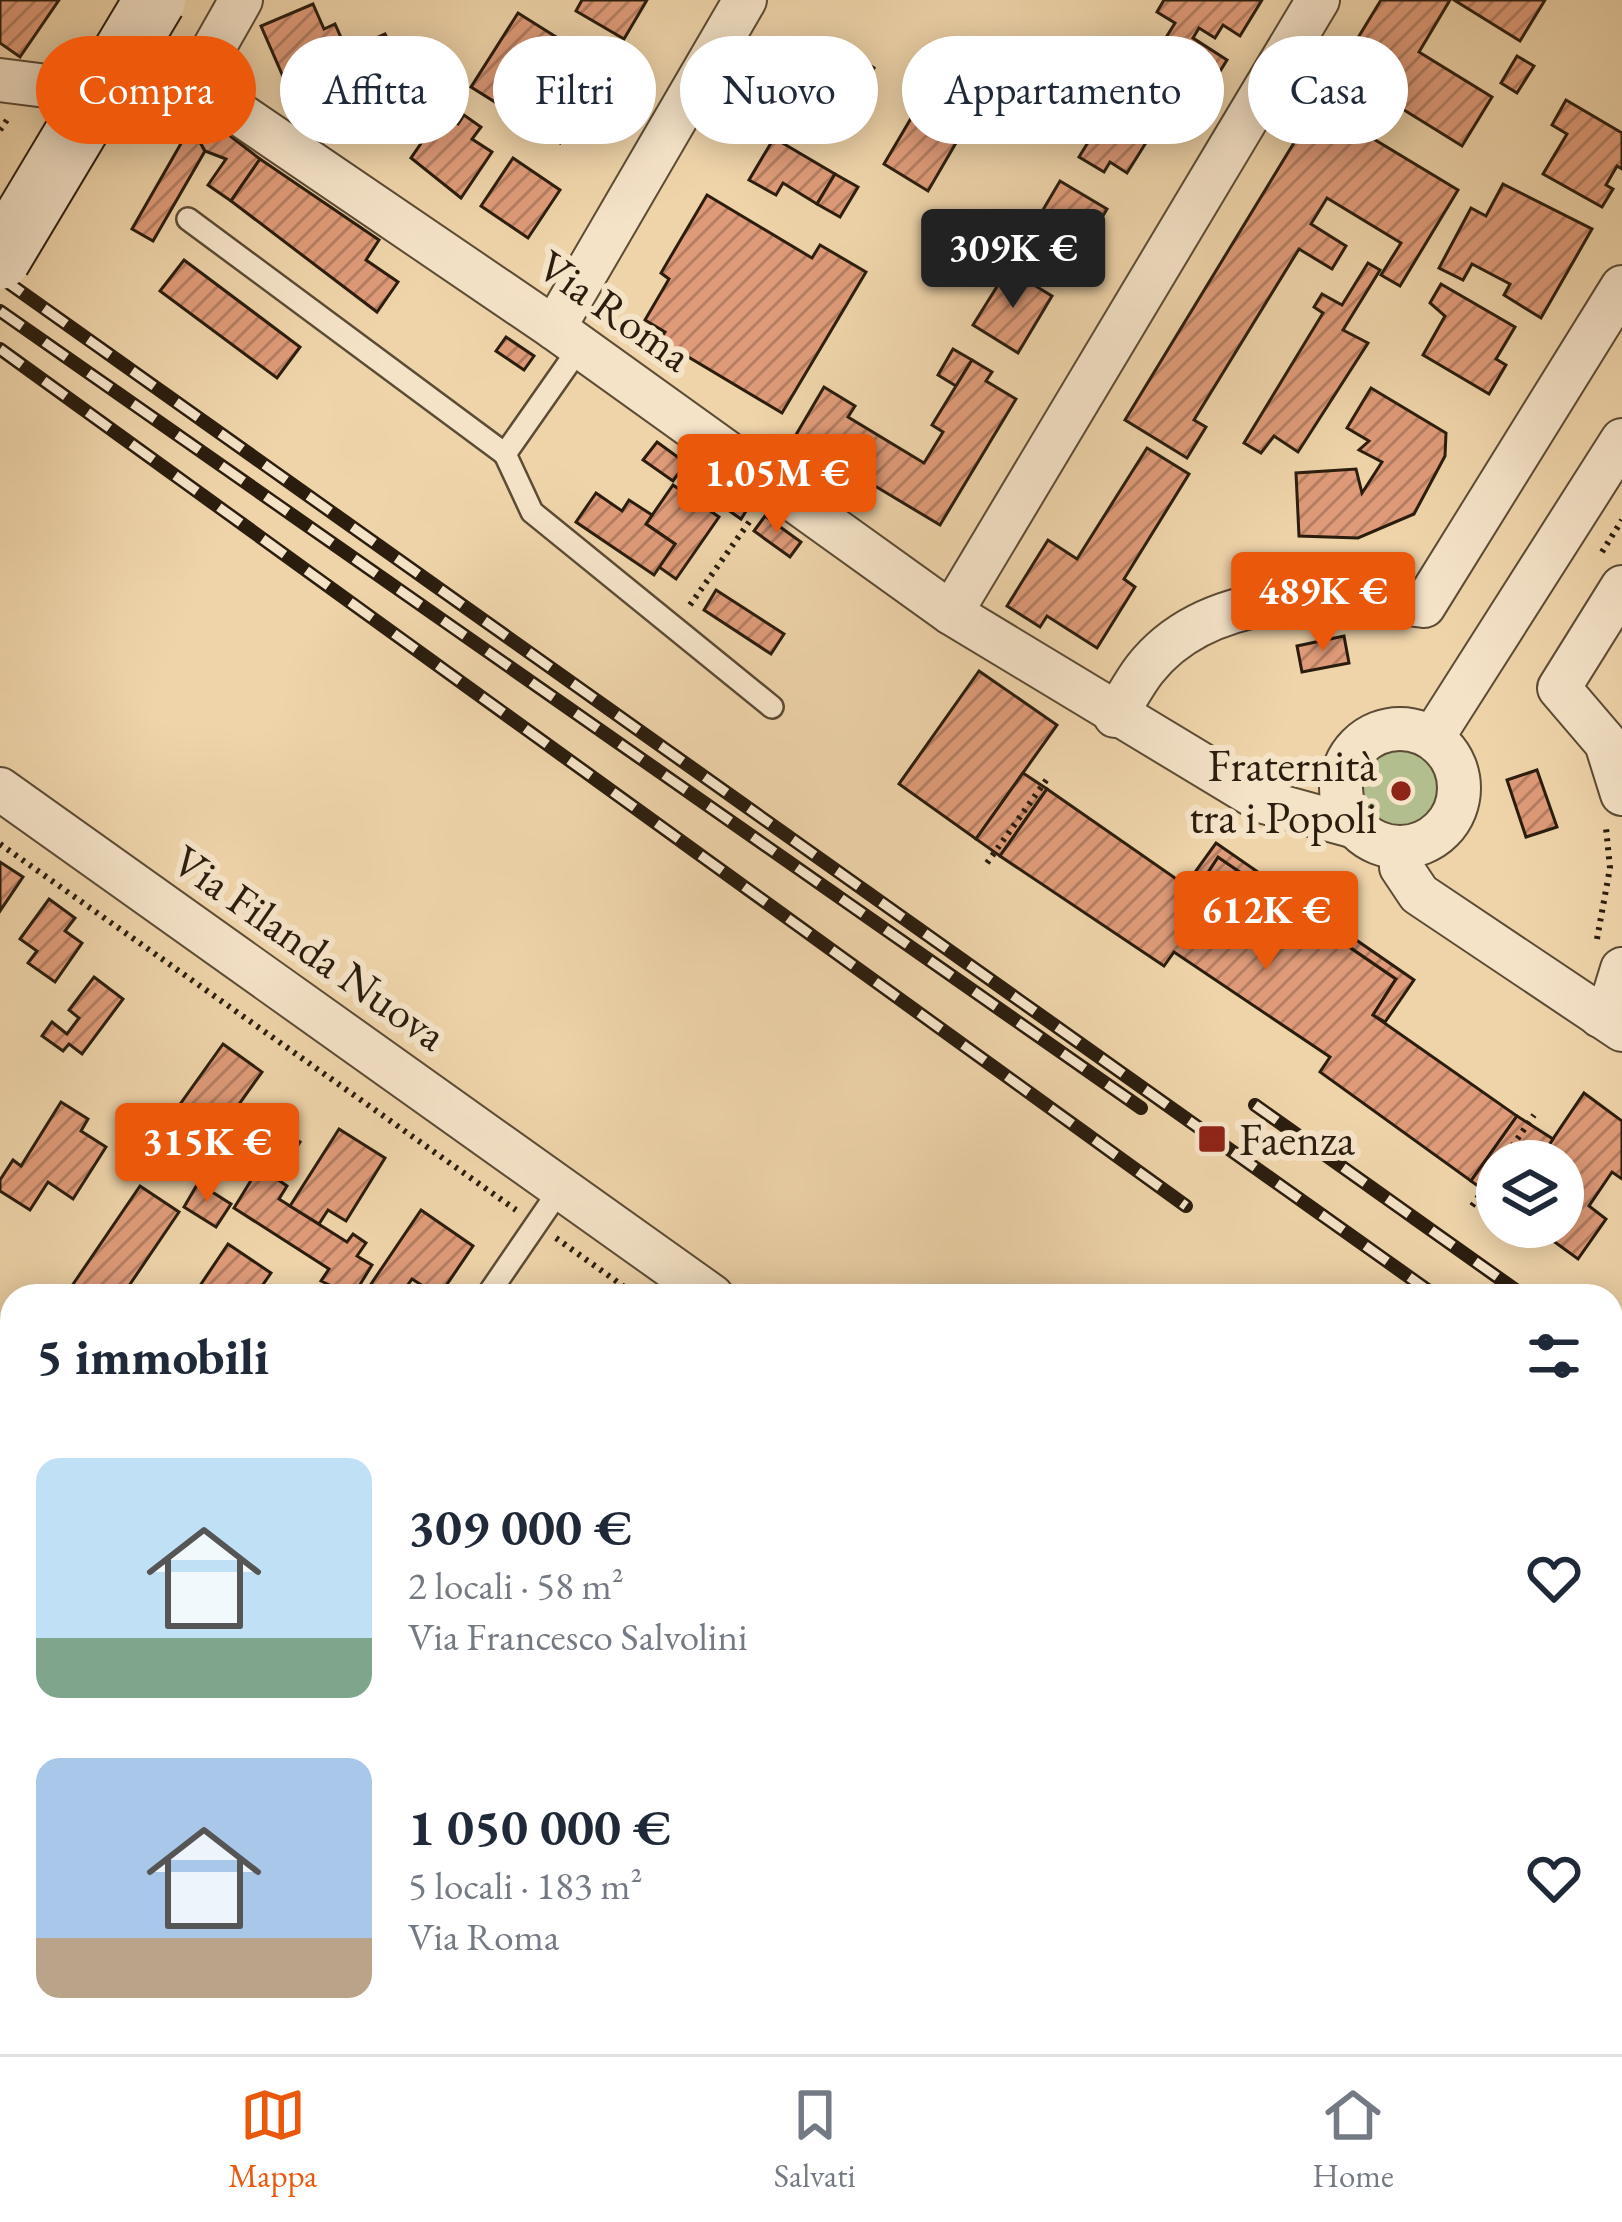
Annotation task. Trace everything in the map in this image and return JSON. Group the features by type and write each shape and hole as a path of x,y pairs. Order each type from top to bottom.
{"main road":[{"path":"0,259 155,0"}],"street":[{"path":"220,36 241,0"},
{"path":"567,338 745,0"},
{"path":"951,613 1318,0"},
{"path":"0,80 36,85"},
{"name":"Via Roma","path":"256,125 567,338 951,613 1264,802 1352,826"},
{"path":"1115,716 1148,665 1205,621 1296,599 1354,597 1424,606 1622,287"},
{"path":"1432,739 1622,440"},
{"path":"1622,586 1559,688 1606,743 1622,794"},
{"path":"1387,729 1432,739 1458,775 1455,808 1435,836 1402,848 1372,843 1352,826 1343,789 1352,756 1387,729"},
{"name":"Via Filanda Nuova","path":"0,789 695,1284"},
{"path":"1402,848 1401,867 1419,894 1611,1023 1622,969"}],"lane":[{"path":"188,219 506,454 532,512 772,707"},
{"path":"506,454 567,338"},
{"path":"495,1284 561,1188"}],"path":[{"path":"675,628 773,485"},
{"path":"987,863 1047,779"},
{"path":"0,844 620,1284"},
{"path":"1517,1140 1534,1115"},
{"path":"1472,1206 1476,1200"}],"green space":[{"path":"1400,746 1431,758 1443,789 1431,820 1400,832 1369,820 1357,789 1369,758"}],"building":[{"path":"0,0 59,0 20,57 0,43"},
{"path":"582,0 647,0 626,36 576,11"},
{"path":"1164,0 1262,0 1240,36 1223,25 1216,36 1199,28 1194,36 1167,36 1175,23 1157,12"},
{"path":"1381,0 1450,0 1419,52 1492,97 1462,146 1408,112 1408,36 1359,36"},
{"path":"1454,0 1545,0 1520,41"},
{"path":"313,4 324,29 335,24 340,36 280,36 280,70 261,26"},
{"path":"518,13 555,36 503,36"},
{"path":"493,52 493,101 471,87"},
{"path":"1517,56 1534,66 1517,93 1501,83"},
{"path":"1566,100 1622,133 1622,169 1617,166 1606,185 1613,189 1602,207 1543,174 1567,134 1552,125"},
{"path":"469,119 481,127 472,139 492,152 461,198 411,158 421,144 469,144"},
{"path":"902,134 902,144 955,144 928,191 884,164"},
{"path":"181,144 201,144 205,151 153,241 132,229"},
{"path":"201,144 241,144 260,159 231,201 208,185 226,159 205,151"},
{"path":"770,144 784,144 835,174 817,204 783,183 776,195 749,180"},
{"path":"1087,144 1145,144 1127,173 1110,162 1104,172 1079,157"},
{"path":"1293,144 1382,144 1458,190 1400,286 1381,275 1401,243 1327,198 1311,224 1346,246 1332,269 1299,249 1194,420 1206,427 1187,458 1125,420"},
{"path":"513,158 560,190 528,238 481,206"},
{"path":"260,159 379,240 366,260 398,282 377,312 231,201"},
{"path":"835,174 858,187 840,217 817,204"},
{"path":"1060,181 1107,209 1071,270 1024,242"},
{"path":"1503,184 1592,229 1541,318 1504,295 1510,284 1472,264 1463,280 1439,268 1471,208 1486,216"},
{"path":"707,195 812,258 820,245 866,272 782,413 660,340 665,332 645,320 669,279 661,273"},
{"path":"184,260 300,347 277,378 160,291"},
{"path":"1368,263 1380,270 1343,330 1368,343 1298,452 1274,436 1261,453 1244,443 1323,313 1314,307 1322,294 1342,305"},
{"path":"1008,269 1052,296 1018,353 973,325"},
{"path":"1441,284 1515,327 1496,359 1506,365 1489,394 1423,355 1445,316 1430,303"},
{"path":"506,337 534,356 524,370 496,351"},
{"path":"953,349 972,360 956,386 938,375"},
{"path":"972,360 992,372 986,381 1016,399 940,525 875,486 871,493 790,445 824,387 855,406 848,417 924,463 943,432 932,425"},
{"path":"1371,388 1446,433 1445,456 1414,514 1358,538 1299,536 1296,473 1356,469 1362,493 1382,462 1359,450 1369,441 1347,428"},
{"path":"657,442 686,463 673,481 643,460"},
{"path":"1147,448 1189,474 1124,579 1135,587 1097,648 1047,616 1040,627 1007,606 1048,540 1077,559"},
{"path":"673,485 719,517 676,579 659,567 675,544 646,524"},
{"path":"716,485 748,508 741,519 708,496"},
{"path":"596,493 622,511 629,500 652,515 646,524 675,544 654,575 576,522"},
{"path":"765,516 801,542 790,557 754,531"},
{"path":"716,590 784,634 771,654 704,610"},
{"path":"1344,636 1349,663 1302,672 1297,646"},
{"path":"979,671 1057,725 976,839 899,784"},
{"path":"1537,770 1557,827 1526,837 1507,780"},
{"path":"1023,773 1047,789 1000,856 976,839"},
{"path":"1047,789 1195,892 1218,857 1396,979 1373,1015 1517,1116 1500,1140 1476,1140 1476,1174 1471,1181 1320,1072 1330,1057 1174,952 1164,966 1000,856"},
{"path":"1216,843 1414,980 1385,1022 1373,1015 1396,979 1218,857 1195,892 1185,886"},
{"path":"0,862 23,877 0,911"},
{"path":"49,899 75,918 65,931 82,943 55,982 28,963 37,951 20,939"},
{"path":"94,977 123,999 82,1054 69,1044 63,1051 42,1036 52,1022 67,1034 79,1018 69,1010"},
{"path":"223,1044 262,1072 190,1173 151,1145"},
{"path":"1584,1093 1622,1121 1622,1179 1612,1172 1589,1206 1606,1219 1578,1259 1563,1248 1584,1248 1584,1140 1552,1140"},
{"path":"61,1102 88,1119 81,1131 106,1147 73,1199 48,1182 30,1210 0,1191 0,1180 13,1160 21,1166"},
{"path":"1517,1116 1553,1139 1552,1140 1500,1140"},
{"path":"266,1121 300,1142 277,1179 287,1186 279,1199 347,1242 353,1234 366,1243 357,1256 372,1265 360,1284 321,1281 329,1269 234,1208 258,1169 242,1159"},
{"path":"339,1129 385,1158 346,1221 328,1210 319,1224 290,1206"},
{"path":"198,1183 231,1204 216,1227 184,1207"},
{"path":"140,1186 179,1212 130,1284 73,1284"},
{"path":"421,1210 473,1246 447,1284 420,1284 412,1279 408,1284 371,1284"},
{"path":"228,1244 271,1273 263,1284 201,1284"}],"railway":[{"path":"0,277 1419,1284"},
{"path":"0,311 1141,1108"},
{"path":"0,349 1186,1206"},
{"path":"1255,1105 1507,1284"}],"place":[{"name":"Fraternità tra i Popoli","path":"1401,791"},
{"name":"Faenza","path":"1212,1139"}]}
